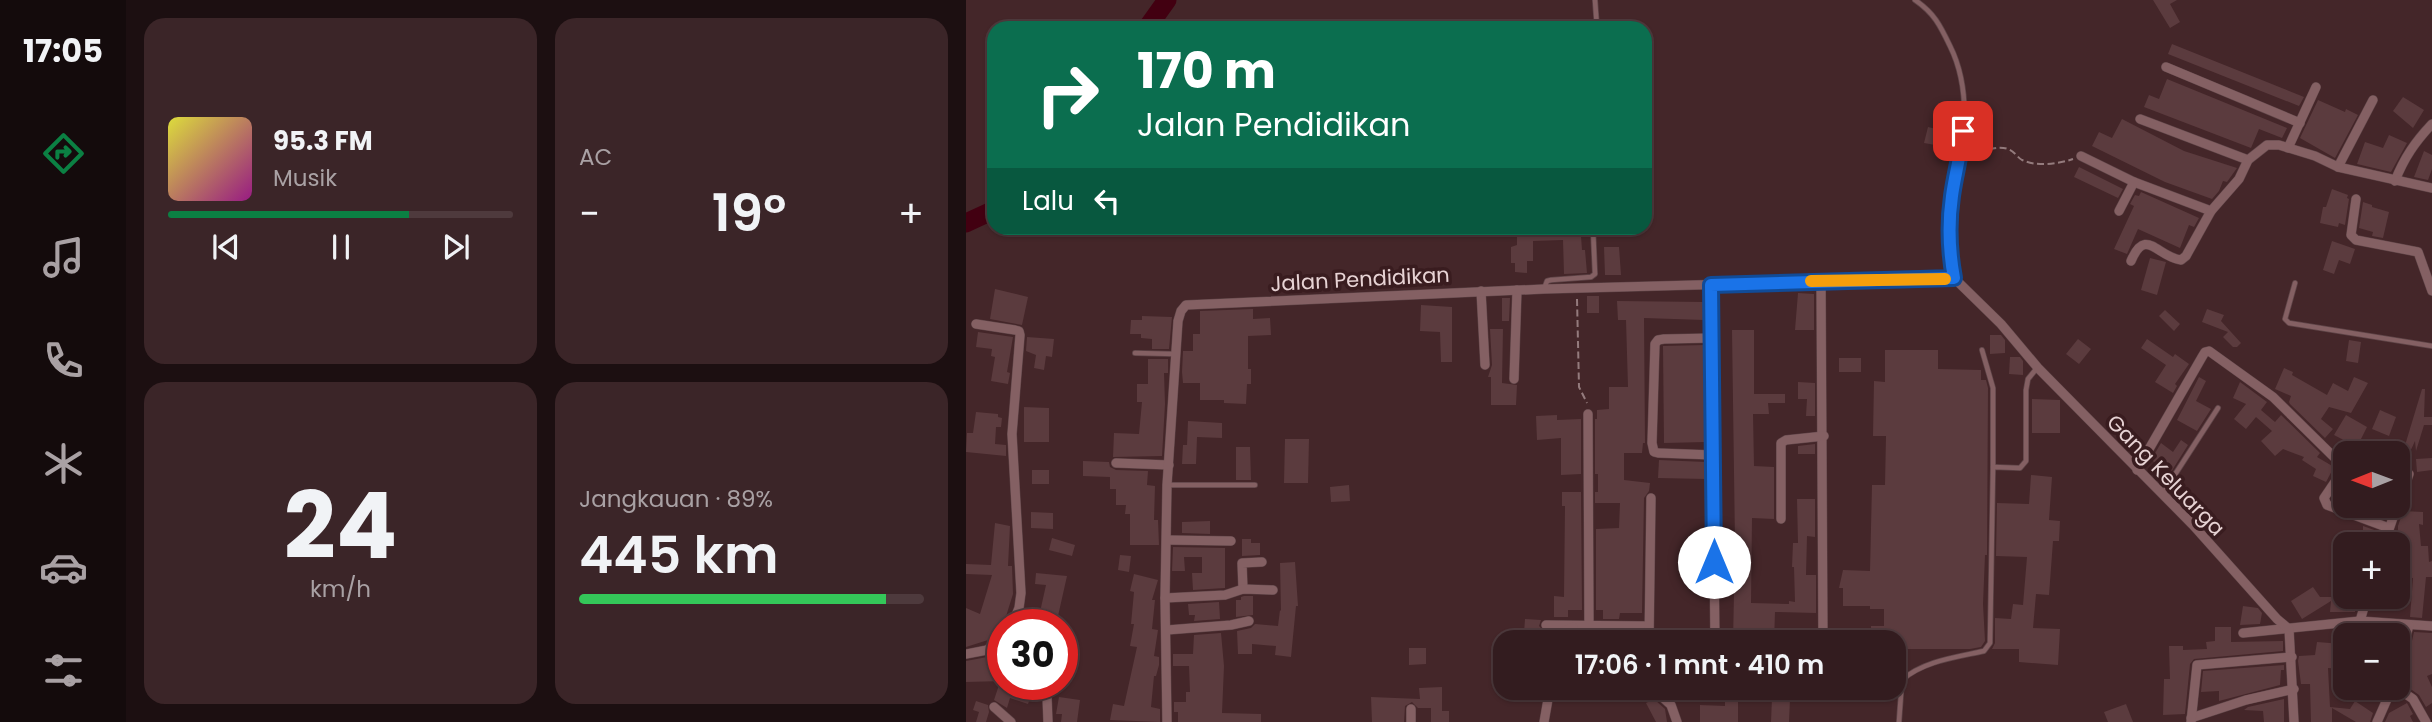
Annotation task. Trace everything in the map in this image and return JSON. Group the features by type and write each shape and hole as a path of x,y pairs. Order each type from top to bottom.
{"street":[{"path":"2166,67 2300,123"},
{"path":"2288,148 2316,87"},
{"path":"2338,167 2372,100"},
{"path":"2140,119 2248,160"},
{"path":"2395,181 2403,160 2432,124"},
{"path":"2131,261 2137,247 2142,244 2148,244 2175,260 2186,256 2211,211 2234,186 2248,160 2267,145 2273,144 2315,156 2338,167 2432,188"},
{"path":"2081,156 2134,182 2211,211"},
{"path":"2119,211 2134,182"},
{"path":"2356,199 2351,235 2366,243 2418,252 2432,291"},
{"name":"Jalan Pendidikan","path":"1167,722 1167,485 1178,321 1186,306 1481,291 1954,278"},
{"name":"Gang Keluarga","path":"1954,278 2001,324 2038,368 2289,629"},
{"path":"1821,280 1823,630"},
{"path":"1711,285 1714,630"},
{"path":"1514,379 1517,290"},
{"path":"1481,291 1485,365"},
{"path":"976,324 1019,331 1020,335 1012,434 1021,593 1020,609"},
{"path":"1713,338 1658,340 1652,443 1654,452 1658,453 1713,455"},
{"path":"2137,470 2205,352 2209,351 2273,397 2341,464 2341,473 2324,498 2327,505 2389,528"},
{"path":"1588,414 1589,626"},
{"path":"1781,519 1781,443 1786,440 1824,436"},
{"path":"1115,463 1169,466"},
{"path":"1648,630 1651,498"},
{"path":"2388,532 2392,518"},
{"path":"1167,540 1231,541"},
{"path":"1243,589 1242,563 1262,562"},
{"path":"1165,598 1225,595 1243,589 1273,590"},
{"path":"2360,621 2364,609"},
{"path":"1167,630 1248,621"},
{"path":"2243,633 2360,621 2384,623"},
{"path":"1546,625 1648,626"},
{"path":"2410,625 2432,626"},
{"path":"1566,630 1573,626"},
{"path":"2289,629 2294,722"},
{"path":"966,654 987,650"},
{"path":"2292,657 2197,665 2191,720 2246,701 2294,689"},
{"path":"2410,697 2426,722"},
{"path":"1047,700 1048,722"},
{"path":"1544,722 1548,700"},
{"path":"1665,700 1671,705 1677,722"},
{"path":"2377,722 2388,700"},
{"path":"994,707 1011,722"},
{"path":"1411,709 1411,722"}],"lane":[{"path":"1595,0 1596,21"},
{"path":"1915,0 1931,11 1944,32 1962,74 1965,106 1961,157 1949,220 1954,278"},
{"path":"1545,289 1547,281 1591,277 1595,274 1593,235"},
{"path":"2295,283 2285,312 2285,319 2290,323 2432,346"},
{"path":"1899,722 1899,691 1902,680 1910,672 1946,659 1984,651 1990,643 1993,388 1982,350"},
{"path":"1135,353 1176,354"},
{"path":"1993,467 2024,466 2026,390 2031,373 2038,368"},
{"path":"2162,494 2218,408"},
{"path":"1167,485 1255,485"}],"path":[{"path":"1961,157 1996,148 2010,149 2022,160 2036,163 2057,164 2081,156"},
{"path":"1577,288 1579,387 1587,401 1588,414"}],"building":[{"path":"2153,0 2177,0 2170,4 2180,22 2170,28"},
{"path":"2172,44 2304,97 2299,106 2168,54"},
{"path":"2167,79 2287,128 2282,138 2259,129 2251,148 2144,107 2149,95 2159,99"},
{"path":"2403,97 2424,110 2413,128 2393,111"},
{"path":"2318,100 2358,115 2335,158 2300,138"},
{"path":"2122,119 2184,151 2237,168 2227,182 2223,181 2212,199 2165,182 2092,146 2099,132 2112,138"},
{"path":"1928,127 1949,132 1946,147 1924,143"},
{"path":"2389,135 2407,143 2391,172 2357,164 2365,142 2383,148"},
{"path":"2424,151 2432,155 2432,169 2428,180 2414,177"},
{"path":"2079,167 2123,189 2118,198 2074,177"},
{"path":"2332,189 2348,195 2349,199 2345,225 2339,223 2338,227 2320,223 2323,207 2326,207"},
{"path":"2141,192 2199,218 2194,227 2189,225 2180,248 2138,229 2127,254 2114,249 2134,206 2130,204 2135,195 2139,196"},
{"path":"2363,202 2389,212 2383,238 2372,236 2373,232 2359,228"},
{"path":"1517,235 1581,236 1587,273 1564,274 1563,240 1533,241 1533,261 1527,261 1527,273 1515,272 1515,263 1511,263 1511,247 1517,245"},
{"path":"2332,241 2355,249 2350,264 2339,260 2334,274 2323,270"},
{"path":"1604,247 1619,247 1621,275 1605,275"},
{"path":"2150,258 2166,262 2157,295 2141,290"},
{"path":"995,289 1028,297 1022,325 990,319"},
{"path":"1798,293 1814,294 1814,330 1795,330"},
{"path":"1587,296 1599,296 1599,313 1587,313"},
{"path":"1502,298 1510,298 1509,321 1502,321"},
{"path":"1617,301 1704,302 1704,320 1644,318 1645,443 1642,453 1624,453 1624,480 1650,483 1644,498 1642,613 1620,613 1619,619 1603,619 1603,610 1596,610 1596,529 1619,528 1620,503 1595,503 1598,474 1595,474 1595,419 1597,410 1609,409 1609,387 1628,387 1626,320 1618,320"},
{"path":"1421,305 1452,307 1452,362 1441,362 1440,332 1420,331"},
{"path":"1253,309 1253,319 1270,318 1271,335 1248,336 1251,384 1247,384 1246,404 1200,400 1200,383 1183,383 1182,372 1183,351 1193,351 1193,334 1200,334 1200,311"},
{"path":"2207,309 2224,315 2221,321 2241,343 2237,347 2233,347 2223,337 2228,332 2202,322"},
{"path":"2165,310 2180,324 2174,331 2159,316"},
{"path":"1142,316 1172,317 1169,349 1152,349 1152,339 1141,338 1141,334 1130,334 1131,320 1142,320"},
{"path":"1490,329 1503,329 1502,383 1517,385 1516,405 1491,405 1491,377 1488,377 1492,365"},
{"path":"1732,330 1754,330 1754,394 1785,394 1785,403 1768,403 1769,414 1753,414 1754,466 1774,467 1774,519 1752,518 1751,603 1795,602 1792,567 1793,543 1798,543 1797,499 1815,499 1815,537 1807,536 1806,575 1816,575 1816,613 1775,612 1774,630 1733,630 1735,543"},
{"path":"978,332 1013,337 1007,372 1010,373 1008,384 991,381 995,357 991,356 992,349 976,347"},
{"path":"1990,335 2001,335 2005,340 2005,353 1990,354"},
{"path":"1027,337 1054,339 1052,357 1046,356 1044,370 1034,368 1036,355 1026,351"},
{"path":"2078,339 2091,349 2079,364 2066,354"},
{"path":"2147,339 2173,357 2175,354 2189,364 2175,384 2177,386 2173,393 2155,382 2166,365 2141,348"},
{"path":"2349,340 2361,342 2358,363 2346,361"},
{"path":"1705,345 1706,442 1664,443 1663,346"},
{"path":"1885,350 1938,350 1938,369 1981,370 1981,380 1986,380 1987,555 1983,604 1985,641 1981,647 1906,649 1906,630 1871,630 1871,626 1884,626 1884,609 1843,606 1843,588 1839,588 1843,570 1870,571 1872,485 1885,485 1886,436 1873,436 1874,381 1885,382"},
{"path":"2010,357 2020,357 2023,361 2023,375 2009,374"},
{"path":"1839,358 1861,358 1861,372 1839,372"},
{"path":"1148,359 1168,359 1168,373 1164,373 1162,456 1113,457 1114,433 1139,434 1142,402 1137,402 1137,384 1148,384"},
{"path":"2284,368 2327,395 2333,383 2348,391 2354,377 2368,383 2351,413 2329,407 2321,419 2333,429 2325,438 2290,404 2291,396 2275,389"},
{"path":"2199,377 2206,381 2196,401 2211,409 2197,431 2177,420"},
{"path":"1798,382 1815,383 1815,416 1806,416 1807,399 1798,399"},
{"path":"2240,382 2267,402 2261,410 2275,422 2281,415 2320,453 2317,457 2333,466 2326,482 2313,476 2316,469 2302,460 2304,457 2283,449 2275,456 2261,441 2272,431 2256,417 2246,429 2234,419 2246,404 2233,398"},
{"path":"2422,389 2425,389 2424,417 2432,417 2432,425 2424,425 2416,451 2415,441 2410,452 2410,441 2406,441"},
{"path":"2032,399 2060,400 2060,433 2032,433"},
{"path":"1024,407 1049,408 1049,442 1024,442"},
{"path":"2380,410 2396,417 2389,436 2372,429"},
{"path":"976,412 998,414 998,417 1002,418 1001,427 996,427 995,444 1006,445 1006,456 966,452 967,433 973,433"},
{"path":"1557,415 1557,420 1581,419 1581,474 1561,475 1561,438 1537,440 1536,416"},
{"path":"2346,415 2367,427 2360,441 2346,441 2334,435"},
{"path":"1188,421 1222,423 1222,438 1197,437 1196,464 1182,464 1183,445 1187,445"},
{"path":"1285,439 1309,439 1308,483 1284,483"},
{"path":"2181,440 2188,445 2171,472 2151,460 2161,443 2173,452"},
{"path":"1815,444 1815,454 1798,454 1798,446"},
{"path":"1236,447 1250,447 1251,480 1236,480"},
{"path":"2432,458 2432,470 2417,472 2416,459"},
{"path":"1659,460 1706,462 1706,479 1658,478"},
{"path":"1083,461 1109,462 1110,467 1116,470 1148,471 1147,485 1155,486 1154,520 1158,520 1159,545 1130,545 1130,514 1125,514 1126,505 1116,505 1116,489 1110,489 1110,477 1083,476"},
{"path":"1032,470 1049,470 1049,484 1032,484"},
{"path":"2031,475 2052,477 2049,520 2060,521 2059,541 2053,541 2049,595 2036,594 2033,628 2060,629 2058,665 2019,662 2019,649 1992,649 1995,643 1995,618 2011,619 2013,604 2023,605 2027,557 1996,556 1997,503 2029,504"},
{"path":"1349,485 1350,501 1331,502 1330,487"},
{"path":"1562,492 1581,492 1582,610 1568,610 1568,617 1554,617 1554,596 1564,597 1565,506 1562,506"},
{"path":"2410,511 2423,512 2423,525 2419,524 2421,546 2428,546 2432,577 2426,577 2422,618 2410,617 2413,578 2410,578 2410,532 2398,532 2401,518 2410,518"},
{"path":"1031,512 1053,513 1053,529 1031,528"},
{"path":"1210,521 1210,534 1182,533 1182,522"},
{"path":"995,523 1010,526 1008,566 1012,566 1013,594 1008,609 987,609 987,640 966,647 966,608 980,614 992,575 966,574 966,564 991,565"},
{"path":"2363,526 2377,531 2377,532 2363,532"},
{"path":"1052,538 1075,545 1072,556 1049,550"},
{"path":"1242,539 1260,543 1260,555 1242,556"},
{"path":"1173,547 1225,548 1225,588 1193,590 1192,573 1202,573 1202,557 1184,557 1185,571 1172,571"},
{"path":"1120,555 1131,556 1129,572 1118,570"},
{"path":"1295,562 1298,606 1291,657 1275,655 1276,646 1252,644 1252,654 1238,654 1237,631 1251,628 1255,624 1278,626 1281,611 1280,563"},
{"path":"1036,573 1067,576 1060,609 1041,609 1046,585 1035,584"},
{"path":"1134,574 1158,580 1152,600 1155,600 1152,629 1158,630 1154,656 1159,657 1159,665 1154,676 1151,707 1160,709 1160,722 1110,720 1113,704 1124,706 1137,647 1130,646 1134,624 1131,624 1134,592 1130,591"},
{"path":"2313,587 2320,597 2333,597 2333,609 2355,609 2355,612 2330,612 2331,601 2302,619 2291,601"},
{"path":"1244,596 1253,596 1253,615 1236,617 1236,600 1241,600"},
{"path":"1219,602 1220,619 1194,621 1195,615 1189,615 1188,604"},
{"path":"2243,606 2258,608 2262,613 2260,624 2240,625"},
{"path":"1525,619 1541,620 1539,626 1543,630 1524,630"},
{"path":"2215,627 2231,627 2231,642 2283,641 2283,651 2194,659 2190,664 2185,714 2163,715 2164,679 2170,679 2169,646 2183,646 2183,650 2207,649 2206,642 2215,641"},
{"path":"2414,632 2432,633 2432,674 2427,676 2432,687 2432,703 2426,707 2419,695 2410,689 2410,650"},
{"path":"1221,633 1224,666 1222,713 1261,714 1261,722 1178,722 1174,702 1186,702 1186,692 1190,692 1189,666 1173,666 1173,654 1193,654 1194,635"},
{"path":"2317,642 2333,643 2333,668 2328,668 2330,707 2350,709 2355,701 2373,713 2370,722 2356,722 2332,708 2332,722 2311,722 2310,684 2301,684 2298,661 2299,656 2315,655"},
{"path":"1409,648 1426,648 1426,664 1409,665"},
{"path":"987,657 987,681 966,682 966,661"},
{"path":"2284,665 2280,685 2219,701 2219,691 2201,692 2203,671"},
{"path":"1442,687 1442,711 1449,711 1449,722 1431,722 1431,708 1418,708 1412,702 1405,706 1404,722 1372,722 1371,697 1420,699 1419,688"},
{"path":"2284,699 2284,722 2264,722 2263,711 2244,710 2248,707"},
{"path":"994,700 1009,700 1007,708"},
{"path":"1058,700 1080,700 1077,722 1061,722 1062,714 1056,714"},
{"path":"1655,700 1665,709 1667,722 1656,722 1646,703"},
{"path":"1725,700 1738,700 1738,722 1700,722 1700,705 1725,706"},
{"path":"1772,700 1790,700 1789,722 1771,722"},
{"path":"976,701 988,705 986,722 976,722 979,712 973,710"},
{"path":"2407,703 2413,714 2410,716 2413,722 2385,722 2389,713"},
{"path":"2126,704 2133,722 2108,722 2104,712"}],"waterway":[{"path":"1152,21 1167,0"},
{"path":"966,223 987,213"}],"slow traffic":[{"path":"1811,281 1945,279"}],"route":[{"path":"1714,562 1711,285 1954,278 1949,220 1963,131"}]}
